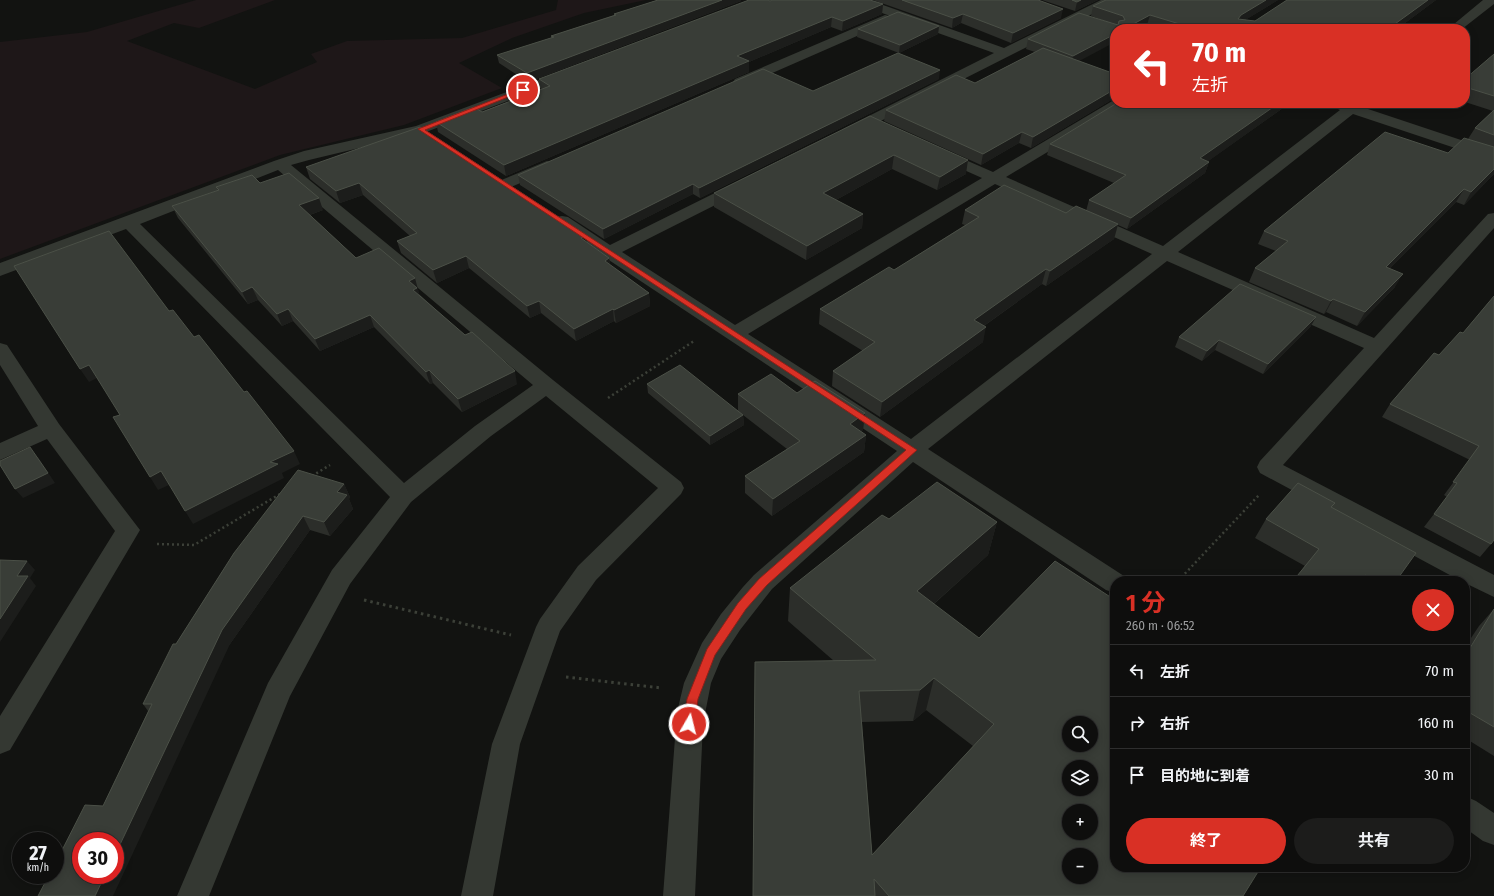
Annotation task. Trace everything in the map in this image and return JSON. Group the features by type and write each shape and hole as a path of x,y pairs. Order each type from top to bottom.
{"street":[{"path":"858,0 1004,53"},
{"path":"834,139 1110,0"},
{"path":"1460,24 1491,0"},
{"path":"1061,12 1096,23"},
{"path":"730,86 897,14"},
{"path":"0,271 4,268 280,164 304,156 421,129 582,68"},
{"path":"726,329 993,178 1111,108"},
{"path":"679,896 690,717 693,699 710,653 742,606 763,582 912,450 1165,254 1345,108"},
{"path":"1358,108 1494,156"},
{"path":"869,121 890,131"},
{"path":"421,129 440,142"},
{"path":"924,146 993,178 1378,347"},
{"path":"524,197 498,180 563,159"},
{"path":"280,164 546,385 673,488 587,573 549,627 506,744 477,896"},
{"path":"609,252 757,178"},
{"path":"550,214 1110,580"},
{"path":"1494,218 1268,467 1494,587"},
{"path":"129,222 403,496"},
{"path":"0,349 51,429 128,530 0,742"},
{"path":"193,896 278,692 341,577 403,496 483,431 546,385"},
{"path":"0,452 51,429"},
{"path":"1470,814 1494,830"}],"path":[{"path":"582,414 726,329"},
{"path":"309,478 356,450"},
{"path":"1183,576 1280,473"},
{"path":"120,544 194,545 282,493"},
{"path":"332,592 543,642"},
{"path":"531,674 663,688"}],"shaded area":[{"path":"196,0 275,0 199,28 174,23 127,41 255,89 317,62 311,54 347,41 462,38 556,10 558,0 646,0 584,13 512,38 459,63 502,88 404,125 280,155 0,259 0,42 87,32"}],"building":[{"path":"658,0 722,0 527,73 497,55 554,37 551,36"},
{"path":"749,0 870,0 883,4 843,21 832,17 737,56 749,61 504,165 436,122 474,107 482,112 550,86 539,79"},
{"path":"902,0 1038,0 1063,9 1013,33 963,14 953,18"},
{"path":"1106,0 1266,0 1241,15 1238,19 1255,21 1287,0 1428,0 1395,24 1180,24 1150,15 1133,24 1118,24 1119,21 1125,20 1123,16 1093,6"},
{"path":"898,12 939,26 900,45 858,29"},
{"path":"1079,13 1115,24 1110,24 1110,37 1073,56 1028,39"},
{"path":"1043,48 1110,72 1110,92 1033,137 1022,132 983,154 886,110 956,75 975,83"},
{"path":"898,53 940,70 699,188 693,184 603,229 518,175 763,69 813,91"},
{"path":"1494,54 1494,96 1470,89 1470,75"},
{"path":"1110,107 1272,108 1200,158 1209,162 1131,218 1089,200 1126,175 1050,144"},
{"path":"1494,110 1494,135 1475,128"},
{"path":"870,116 968,160 940,177 894,155 823,193 863,214 807,246 714,193"},
{"path":"420,127 586,235 581,238 609,258 605,261 649,293 574,329 539,301 527,306 466,256 433,270 397,241 417,233 359,183 336,191 306,167"},
{"path":"1385,132 1448,153 1464,138 1494,147 1494,169 1471,192 1464,189 1386,267 1403,274 1365,312 1333,299 1331,301 1255,268 1288,241 1264,231"},
{"path":"289,173 319,198 299,205 356,258 379,248 415,278 409,281 417,288 413,290 465,335 472,332 515,371 458,399 429,370 426,372 370,315 315,339 288,309 277,314 252,287 242,292 172,206 219,190 216,187 252,175 260,183"},
{"path":"1004,185 1066,213 1076,206 1118,224 1050,271 1046,269 974,320 986,327 882,402 833,371 875,342 820,309 889,267 894,270 979,217 965,210"},
{"path":"109,231 169,311 173,310 194,337 199,335 244,392 247,391 294,451 270,462 278,464 185,511 161,471 150,477 113,417 120,415 89,365 80,369 14,266"},
{"path":"1240,284 1316,317 1268,364 1219,340 1207,351 1179,337"},
{"path":"1494,296 1494,540 1491,544 1434,514 1457,483 1453,482 1479,446 1390,404 1434,353 1439,355 1460,332 1463,333"},
{"path":"680,365 743,415 710,436 647,384"},
{"path":"771,374 797,393 815,381 865,413 850,424 866,435 773,499 745,476 800,441 738,394"},
{"path":"30,447 48,473 15,489 0,465 0,461"},
{"path":"298,470 344,484 337,492 347,495 324,522 303,516 222,630 124,836 124,832 72,832 72,884 101,884 95,896 38,896 44,884 64,884 64,846 85,805 103,806 152,704 143,704 173,644 176,644 234,553"},
{"path":"937,482 997,522 917,591 979,638 1055,561 1110,597 1110,872 1258,872 1243,896 889,896 874,879 875,896 753,896 755,662 876,660 790,588 882,515 889,519","holes":["934,678 994,724 872,855 859,691 920,690"]},
{"path":"1298,483 1335,503 1331,507 1416,553 1400,576 1297,576 1319,549 1266,519"},
{"path":"0,560 27,561 17,576 28,576 0,619"},
{"path":"1494,609 1494,727 1470,713 1470,648"}],"route":[{"path":"523,90 421,129 912,450 763,582 742,606 710,653 693,699 689,724"}]}
